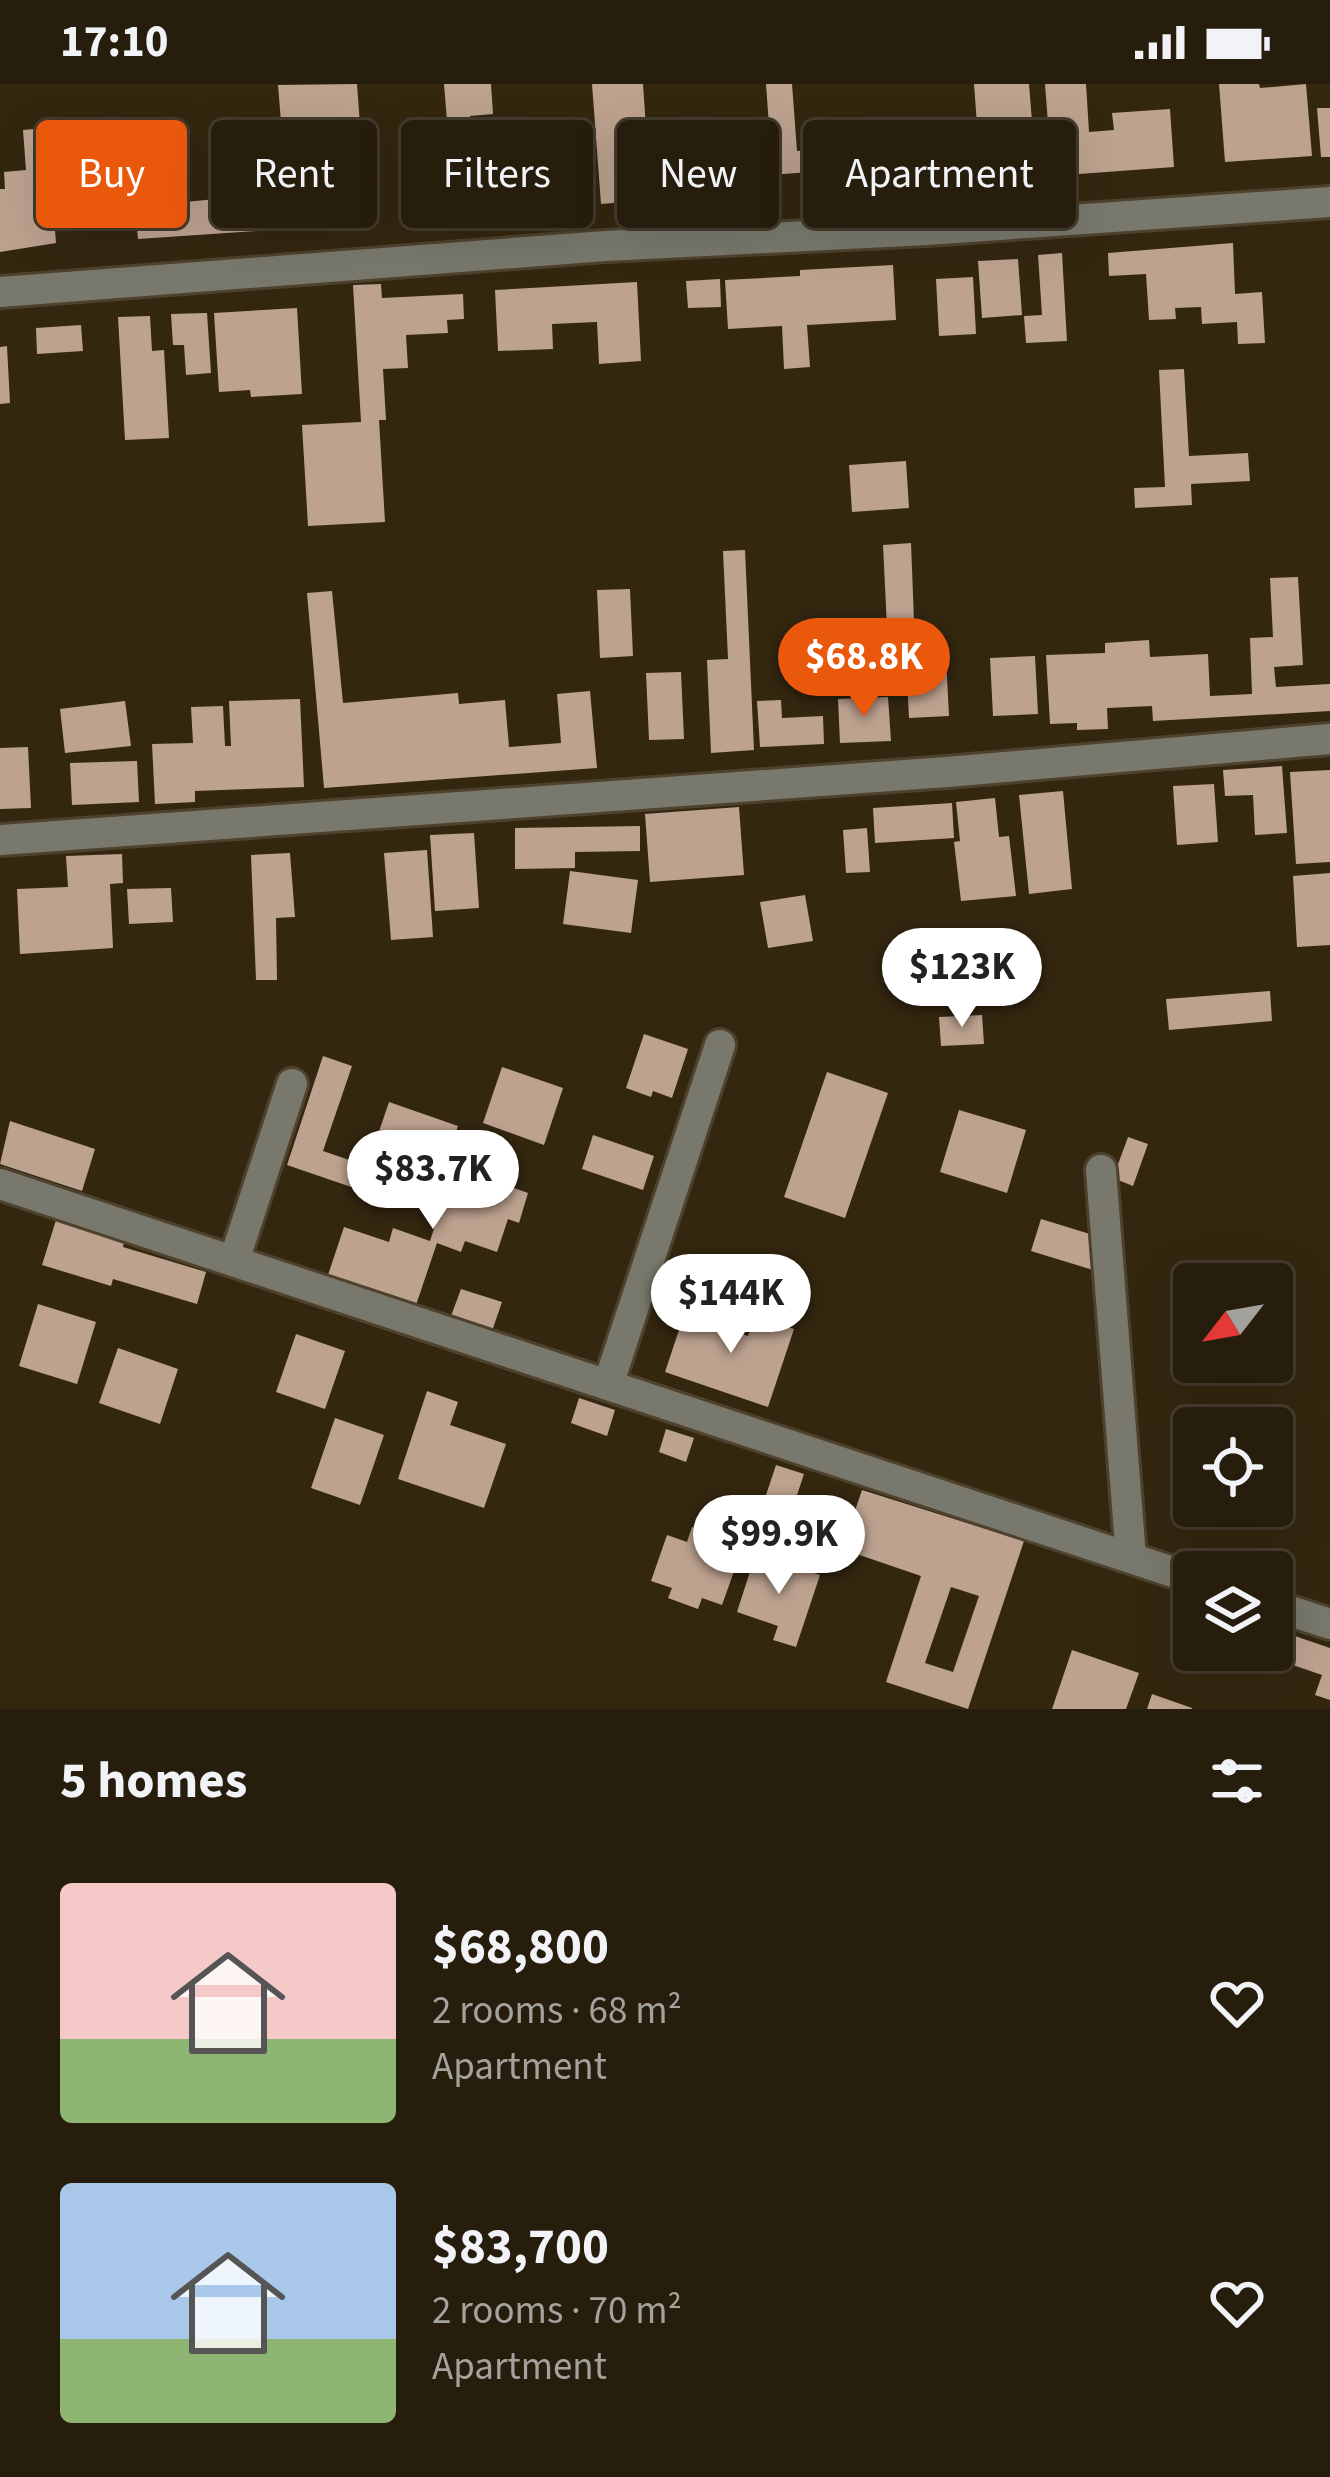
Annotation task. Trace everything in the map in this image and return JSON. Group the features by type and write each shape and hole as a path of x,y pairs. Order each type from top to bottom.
{"street":[{"path":"0,292 605,246 1330,202"},
{"path":"0,840 947,772 1330,739"},
{"path":"608,1385 720,1045"},
{"path":"234,1261 292,1084"},
{"path":"1101,1170 1131,1558"},
{"path":"0,1184 1173,1572"},
{"path":"1293,1612 1330,1624"}],"building":[{"path":"357,84 360,120 281,120 278,85"},
{"path":"444,84 491,84 493,114 447,120"},
{"path":"592,84 643,84 645,120 617,120 617,203 601,204"},
{"path":"766,84 792,84 803,172 779,174 779,120 769,120"},
{"path":"974,84 1029,84 1032,120 977,120"},
{"path":"1045,84 1086,84 1089,132 1114,130 1112,113 1170,109 1174,167 1076,174 1076,120 1048,120"},
{"path":"1219,84 1259,84 1260,88 1306,84 1312,156 1225,162"},
{"path":"1317,108 1330,108 1330,157 1321,157"},
{"path":"36,129 36,228 55,228 56,243 0,252 0,189 5,189 4,172 26,170 23,130"},
{"path":"211,199 211,228 287,229 138,239 137,228 187,228 187,202"},
{"path":"1233,243 1235,294 1262,292 1265,343 1238,344 1237,322 1202,324 1201,307 1175,308 1176,319 1149,320 1146,274 1109,276 1108,253"},
{"path":"1062,253 1067,341 1026,343 1024,316 1042,315 1038,255"},
{"path":"1018,259 1022,315 982,318 978,261"},
{"path":"893,265 896,320 807,325 810,367 784,369 782,326 728,329 725,280"},
{"path":"973,277 976,334 939,336 936,279"},
{"path":"720,279 721,307 688,308 686,281"},
{"path":"637,282 641,361 599,364 597,322 552,324 553,349 498,351 495,290"},
{"path":"381,284 382,298 463,294 464,319 447,320 448,333 406,335 408,368 383,369 386,420 379,420 385,522 308,526 302,425 361,422 353,285"},
{"path":"297,308 302,394 251,397 250,390 219,392 214,313"},
{"path":"207,313 211,373 186,375 184,345 173,345 171,314"},
{"path":"150,316 152,351 164,350 169,438 125,440 118,317"},
{"path":"81,325 83,351 37,354 36,328"},
{"path":"7,346 10,403 0,404 0,347"},
{"path":"1184,369 1189,456 1248,453 1250,481 1191,484 1192,505 1135,508 1134,488 1165,487 1159,370"},
{"path":"906,461 909,508 852,512 849,465"},
{"path":"911,543 915,647 888,648 883,545"},
{"path":"745,550 754,750 711,753 707,660 728,659 723,551"},
{"path":"1298,577 1303,665 1274,667 1276,687 1330,684 1330,711 1153,721 1152,706 1107,708 1108,729 1077,730 1077,723 1050,724 1046,655 1105,653 1105,643 1149,640 1150,657 1208,654 1210,696 1252,694 1250,638 1273,637 1270,578"},
{"path":"630,589 633,656 600,658 597,590"},
{"path":"332,591 343,703 458,693 459,704 505,700 509,747 561,743 557,694 590,691 597,768 324,788 307,593"},
{"path":"1035,656 1038,714 993,716 990,658"},
{"path":"946,658 949,716 909,718 906,660"},
{"path":"681,672 684,739 649,740 646,673"},
{"path":"888,697 891,741 840,743 838,699"},
{"path":"300,699 304,787 195,791 195,802 155,804 152,744 193,743 191,707 223,706 225,746 231,746 229,701"},
{"path":"781,700 782,718 823,716 824,744 760,747 757,701"},
{"path":"125,701 131,746 65,753 60,709"},
{"path":"28,747 31,808 0,809 0,748"},
{"path":"137,761 139,802 72,805 70,763"},
{"path":"1282,766 1287,833 1255,835 1253,795 1225,796 1223,770"},
{"path":"1330,770 1330,862 1296,864 1290,772"},
{"path":"1214,784 1218,842 1177,845 1173,786"},
{"path":"1063,791 1072,889 1029,894 1019,795"},
{"path":"995,798 999,837 1009,836 1016,896 961,901 954,842 960,841 956,802"},
{"path":"952,803 954,838 875,843 873,808"},
{"path":"739,807 744,875 650,882 645,814"},
{"path":"640,826 640,851 575,852 575,868 515,869 515,828"},
{"path":"867,828 870,872 846,873 843,830"},
{"path":"474,833 479,908 435,911 430,835"},
{"path":"427,850 433,937 391,940 384,853"},
{"path":"290,853 295,917 276,918 277,980 256,980 251,855"},
{"path":"122,854 123,883 110,884 113,948 20,954 17,889 68,887 66,856"},
{"path":"570,871 638,880 631,933 563,924"},
{"path":"1330,873 1330,945 1297,947 1293,876"},
{"path":"171,888 173,922 129,924 127,889"},
{"path":"805,895 813,941 768,948 760,902"},
{"path":"1270,991 1272,1021 1169,1030 1166,999"},
{"path":"982,1015 984,1044 941,1046 939,1017"},
{"path":"644,1034 688,1049 672,1098 626,1088"},
{"path":"323,1056 352,1066 323,1151 364,1165 357,1189 287,1165"},
{"path":"502,1067 563,1088 544,1145 483,1123"},
{"path":"827,1072 888,1093 845,1218 784,1197"},
{"path":"389,1102 458,1126 433,1199 364,1176"},
{"path":"959,1110 1026,1130 1007,1193 940,1172"},
{"path":"10,1121 95,1149 82,1191 0,1164"},
{"path":"593,1135 654,1156 643,1190 582,1169"},
{"path":"474,1136 495,1144 484,1177 528,1193 519,1223 508,1219 497,1252 465,1241 461,1252 437,1243 416,1305 328,1275 344,1227 389,1242 393,1228 430,1241 454,1167 462,1170"},
{"path":"1128,1137 1148,1144 1133,1186 1113,1178"},
{"path":"1041,1219 1103,1238 1093,1270 1031,1251"},
{"path":"56,1220 206,1272 197,1304 113,1279 111,1286 42,1265"},
{"path":"461,1289 502,1302 492,1331 451,1316"},
{"path":"38,1304 96,1322 77,1384 19,1366"},
{"path":"687,1306 708,1313 705,1321 748,1336 755,1315 794,1329 768,1407 665,1372"},
{"path":"296,1334 345,1351 325,1409 276,1392"},
{"path":"118,1348 178,1369 160,1424 99,1403"},
{"path":"427,1391 458,1402 450,1425 506,1444 484,1508 398,1479"},
{"path":"579,1398 615,1410 607,1436 571,1423"},
{"path":"335,1418 384,1435 360,1505 311,1488"},
{"path":"666,1429 694,1438 686,1462 659,1452"},
{"path":"776,1465 804,1474 781,1543 753,1534"},
{"path":"862,1490 1024,1541 968,1709 886,1682 921,1576 842,1549","holes":["951,1587 979,1596 953,1672 925,1663"]},
{"path":"692,1527 722,1538 717,1553 738,1560 722,1605 702,1598 698,1609 668,1598 672,1588 651,1581 667,1535 687,1542"},
{"path":"756,1553 820,1575 796,1647 773,1640 778,1626 737,1612"},
{"path":"1293,1635 1330,1648 1330,1700 1315,1695 1322,1675 1293,1665"},
{"path":"1072,1650 1139,1673 1126,1709 1052,1709"},
{"path":"1152,1694 1192,1708 1192,1709 1147,1709"}]}
